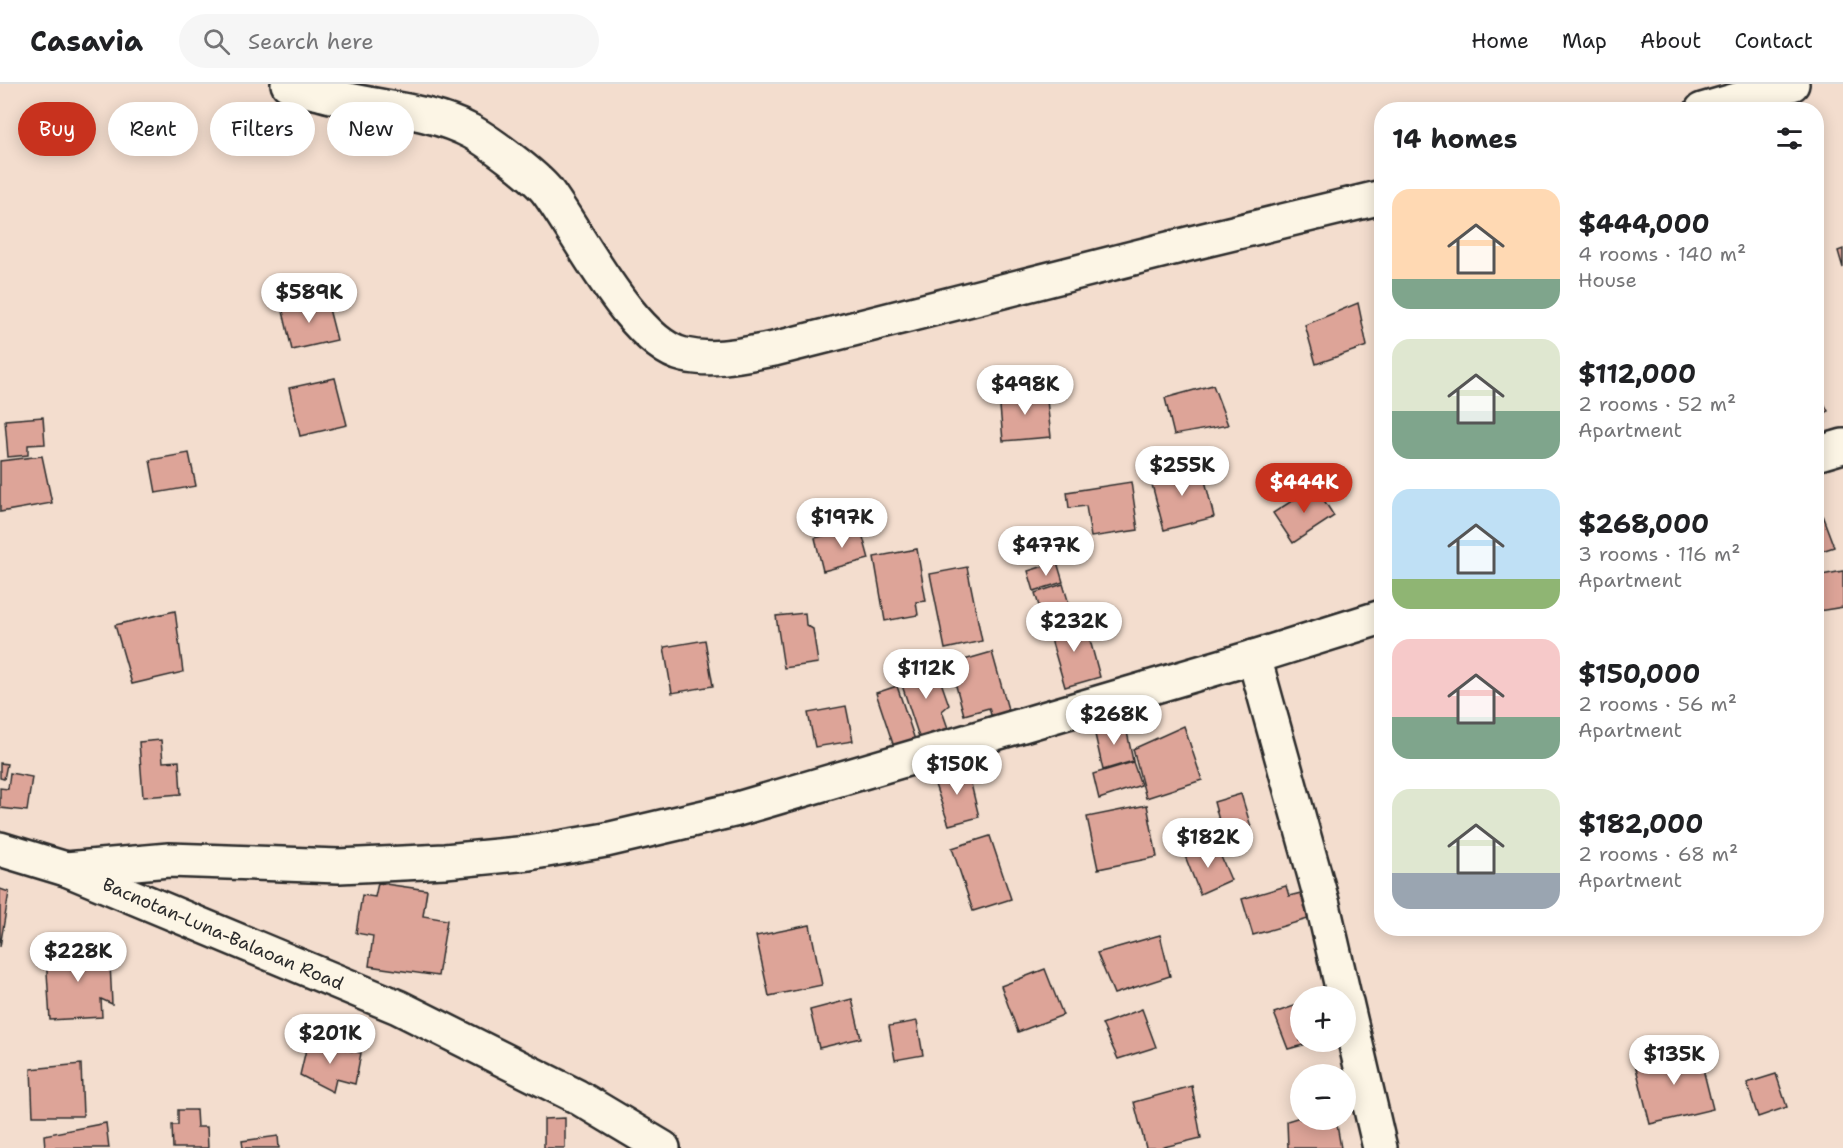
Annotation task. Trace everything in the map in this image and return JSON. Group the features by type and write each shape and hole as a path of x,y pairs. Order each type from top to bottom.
{"street":[{"path":"288,84 336,98 427,114 472,132 512,160 545,189 634,319 663,347 682,355 704,358 774,349 1374,199"},
{"path":"1730,102 1792,84"},
{"path":"1824,452 1843,446"},
{"path":"66,869 169,860 339,866 445,861 529,853 606,840 734,810 1374,620"},
{"path":"1254,657 1323,905 1342,986"},
{"name":"Bacnotan-Luna-Balaoan Road","path":"0,849 66,869 398,1007 576,1096 663,1148"},
{"path":"1356,1045 1380,1148"}],"building":[{"path":"1843,249 1843,268 1838,251"},
{"path":"326,297 337,340 292,350 282,307"},
{"path":"1358,303 1367,346 1316,364 1305,325"},
{"path":"335,378 347,425 300,436 289,388"},
{"path":"1213,385 1228,425 1174,435 1165,398"},
{"path":"1046,391 1051,437 1003,441 999,395"},
{"path":"43,417 45,444 28,445 28,455 8,457 5,420"},
{"path":"189,453 196,486 156,493 150,460"},
{"path":"42,456 52,503 0,512 0,461"},
{"path":"1201,464 1214,517 1164,530 1150,477"},
{"path":"1131,482 1138,530 1091,537 1086,506 1069,508 1067,492"},
{"path":"1315,486 1334,516 1293,543 1273,513"},
{"path":"1824,520 1834,547 1824,550"},
{"path":"860,526 869,559 823,571 815,538"},
{"path":"917,549 926,601 916,602 918,615 885,621 874,557"},
{"path":"1057,562 1063,582 1034,591 1028,571"},
{"path":"967,567 982,641 945,649 930,574"},
{"path":"1843,571 1843,607 1824,610 1824,575"},
{"path":"1063,584 1070,607 1042,616 1035,593"},
{"path":"175,611 183,672 132,684 115,625"},
{"path":"805,613 806,625 813,629 818,663 784,668 776,616"},
{"path":"1084,618 1100,677 1065,687 1048,629"},
{"path":"705,640 713,686 672,693 664,647"},
{"path":"992,652 1011,720 994,725 989,708 964,715 950,664"},
{"path":"934,662 949,705 942,711 949,731 920,740 898,673"},
{"path":"897,686 918,749 897,756 876,693"},
{"path":"846,706 853,741 815,747 808,713"},
{"path":"1125,722 1133,761 1103,770 1094,730"},
{"path":"1184,726 1202,780 1146,798 1133,749"},
{"path":"161,740 163,762 179,761 181,794 143,797 139,742"},
{"path":"1133,762 1141,785 1099,799 1093,774"},
{"path":"0,763 7,764 4,779 0,778"},
{"path":"967,767 979,817 949,825 932,776"},
{"path":"10,773 32,777 27,811 0,808 0,788 8,789"},
{"path":"1241,794 1252,830 1224,839 1214,802"},
{"path":"1147,805 1157,857 1098,869 1087,817"},
{"path":"990,836 1011,899 973,911 952,848"},
{"path":"1216,845 1231,880 1200,894 1185,856"},
{"path":"378,883 427,890 423,916 447,920 438,976 369,966 373,936 356,933 362,895 375,897"},
{"path":"1286,886 1289,896 1301,893 1308,919 1253,935 1242,899"},
{"path":"0,889 9,892 0,947"},
{"path":"810,925 822,985 769,996 756,936"},
{"path":"1160,935 1170,976 1114,994 1097,953"},
{"path":"101,945 102,964 110,964 112,1004 101,999 102,1017 50,1020 46,956 71,947"},
{"path":"1045,969 1063,1015 1018,1032 1001,986"},
{"path":"852,999 861,1038 819,1048 810,1010"},
{"path":"1290,1007 1290,1048 1288,1049 1274,1013"},
{"path":"1142,1009 1156,1047 1118,1059 1102,1024"},
{"path":"917,1021 923,1055 895,1060 889,1026"},
{"path":"308,1041 361,1053 355,1084 336,1079 333,1092 300,1075"},
{"path":"1698,1049 1713,1109 1650,1124 1635,1064"},
{"path":"81,1064 83,1116 33,1116 31,1069"},
{"path":"1776,1074 1787,1107 1758,1117 1747,1083"},
{"path":"1192,1086 1201,1138 1160,1148 1146,1148 1134,1102"},
{"path":"178,1110 196,1110 197,1127 207,1127 208,1148 173,1148 172,1125 178,1125"},
{"path":"565,1118 565,1148 544,1148 544,1119"},
{"path":"1290,1120 1290,1130 1338,1130 1341,1148 1288,1148 1287,1121"},
{"path":"106,1123 109,1148 45,1148 44,1135"},
{"path":"278,1136 279,1148 243,1148 242,1141"}]}
